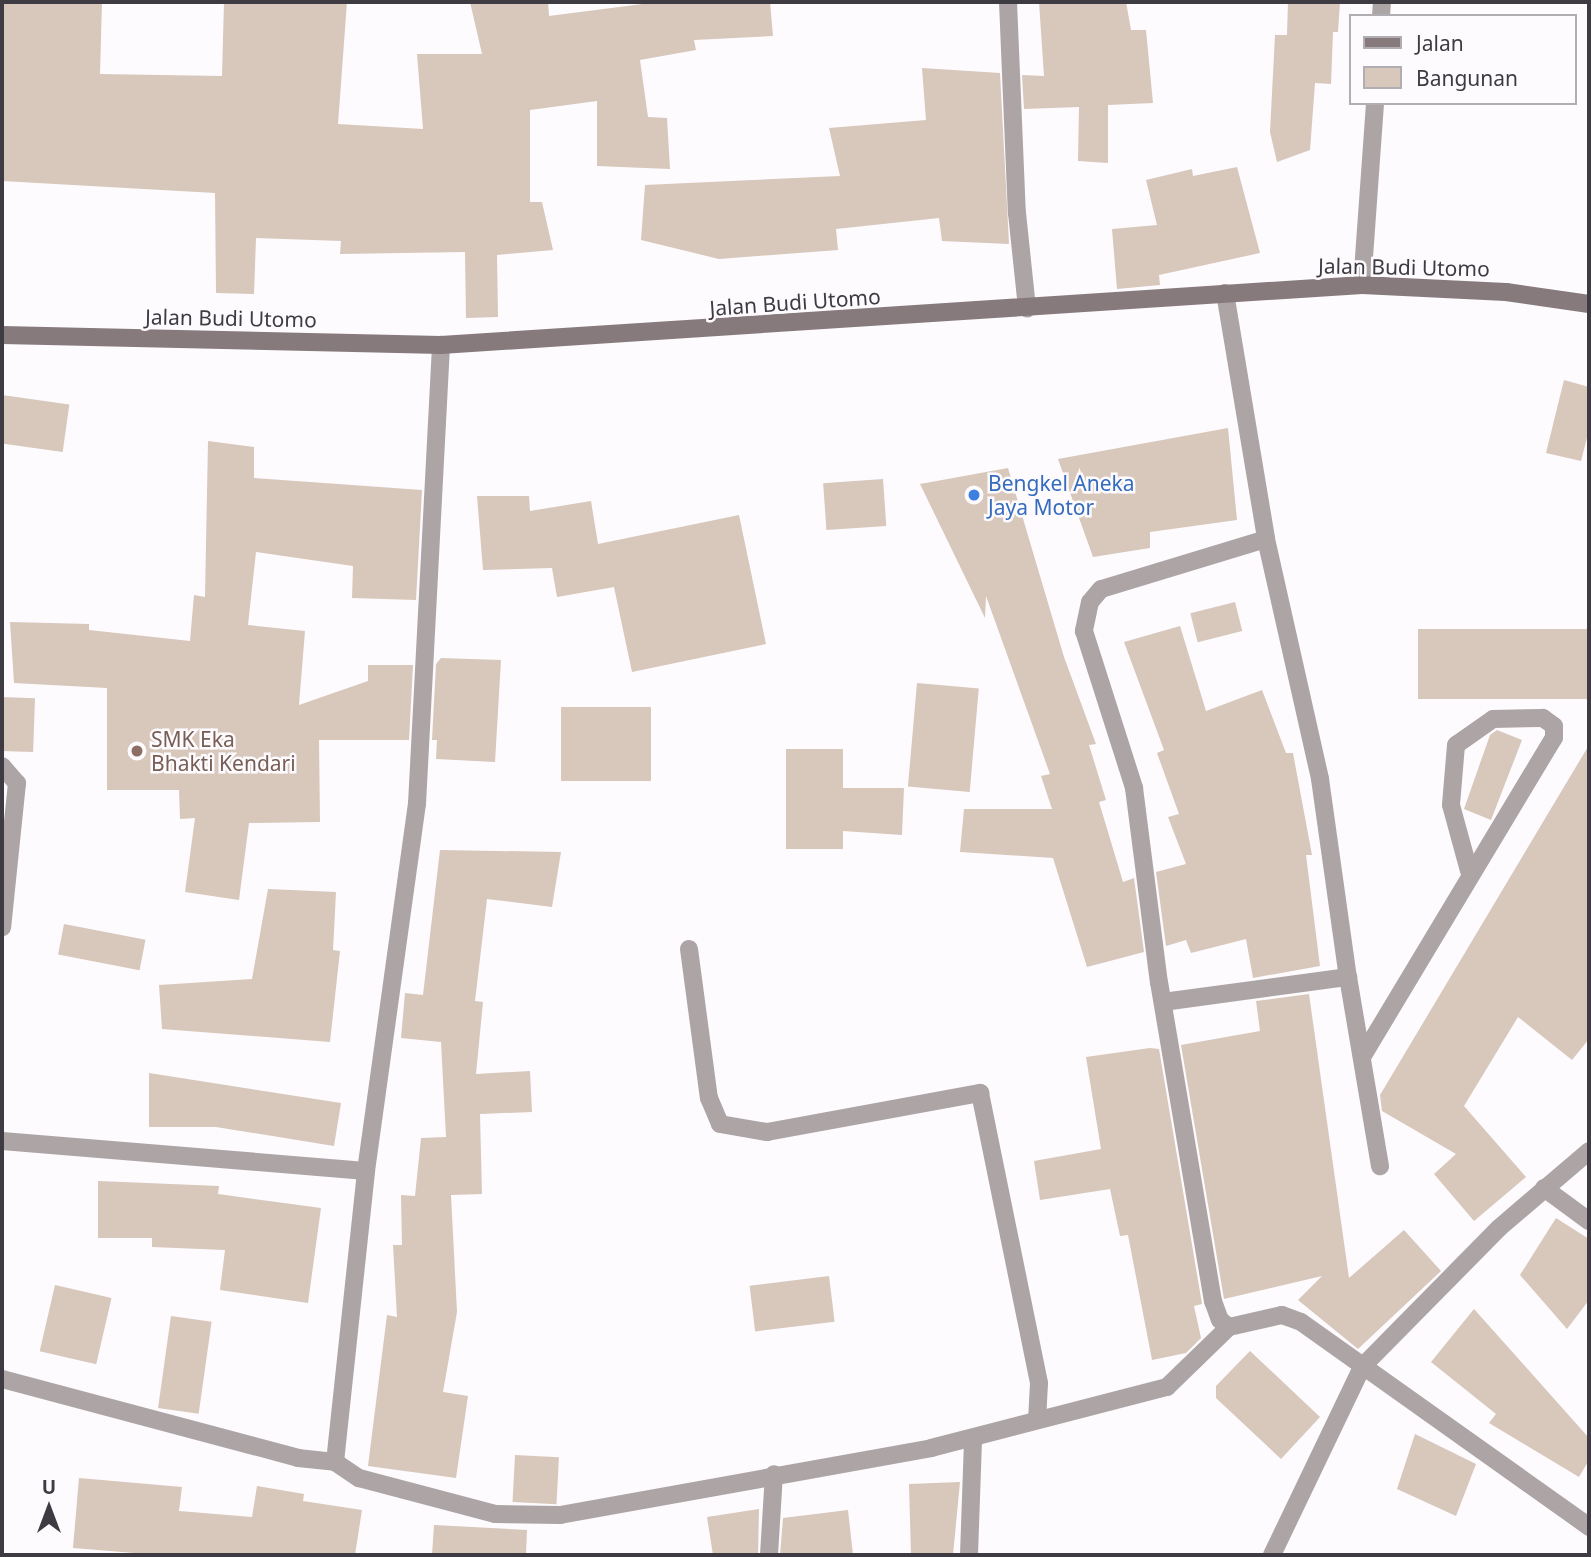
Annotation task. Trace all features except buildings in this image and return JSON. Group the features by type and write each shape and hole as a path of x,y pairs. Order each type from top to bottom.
{"main road":[{"name":"Jalan Budi Utomo","path":"2,335 441,345 1362,285 1506,292 1589,304"}],"street":[{"path":"1008,2 1017,213 1027,308"},
{"path":"1362,285 1375,105"},
{"path":"1225,293 1266,540 1318,767 1348,977 1380,1166"},
{"path":"335,1462 366,1171 417,804 441,345"},
{"path":"1229,1327 1213,1301 1163,1002 1134,789 1084,631 1086,617 1101,589 1266,540"},
{"path":"1362,1057 1469,871 1554,738 1554,726 1543,718 1493,719 1456,745 1451,804 1469,871"},
{"path":"2,766 17,783 17,813 2,927"},
{"path":"690,949 709,1098 720,1124 767,1132 980,1093 1039,1383 1037,1420"},
{"path":"1163,1002 1348,977"},
{"path":"2,1141 366,1171"},
{"path":"1272,1555 1362,1367 1544,1188 1589,1151"},
{"path":"1544,1188 1589,1221"},
{"path":"2,1379 298,1458 335,1462 359,1478 495,1514 560,1515 973,1438 1167,1387 1229,1327 1290,1317 1589,1527"},
{"path":"969,1555 973,1438"},
{"path":"769,1555 775,1474"}],"place":[{"name":"Bengkel Aneka Jaya Motor","path":"974,495"},
{"name":"SMK Eka Bhakti Kendari","path":"137,751"}]}
